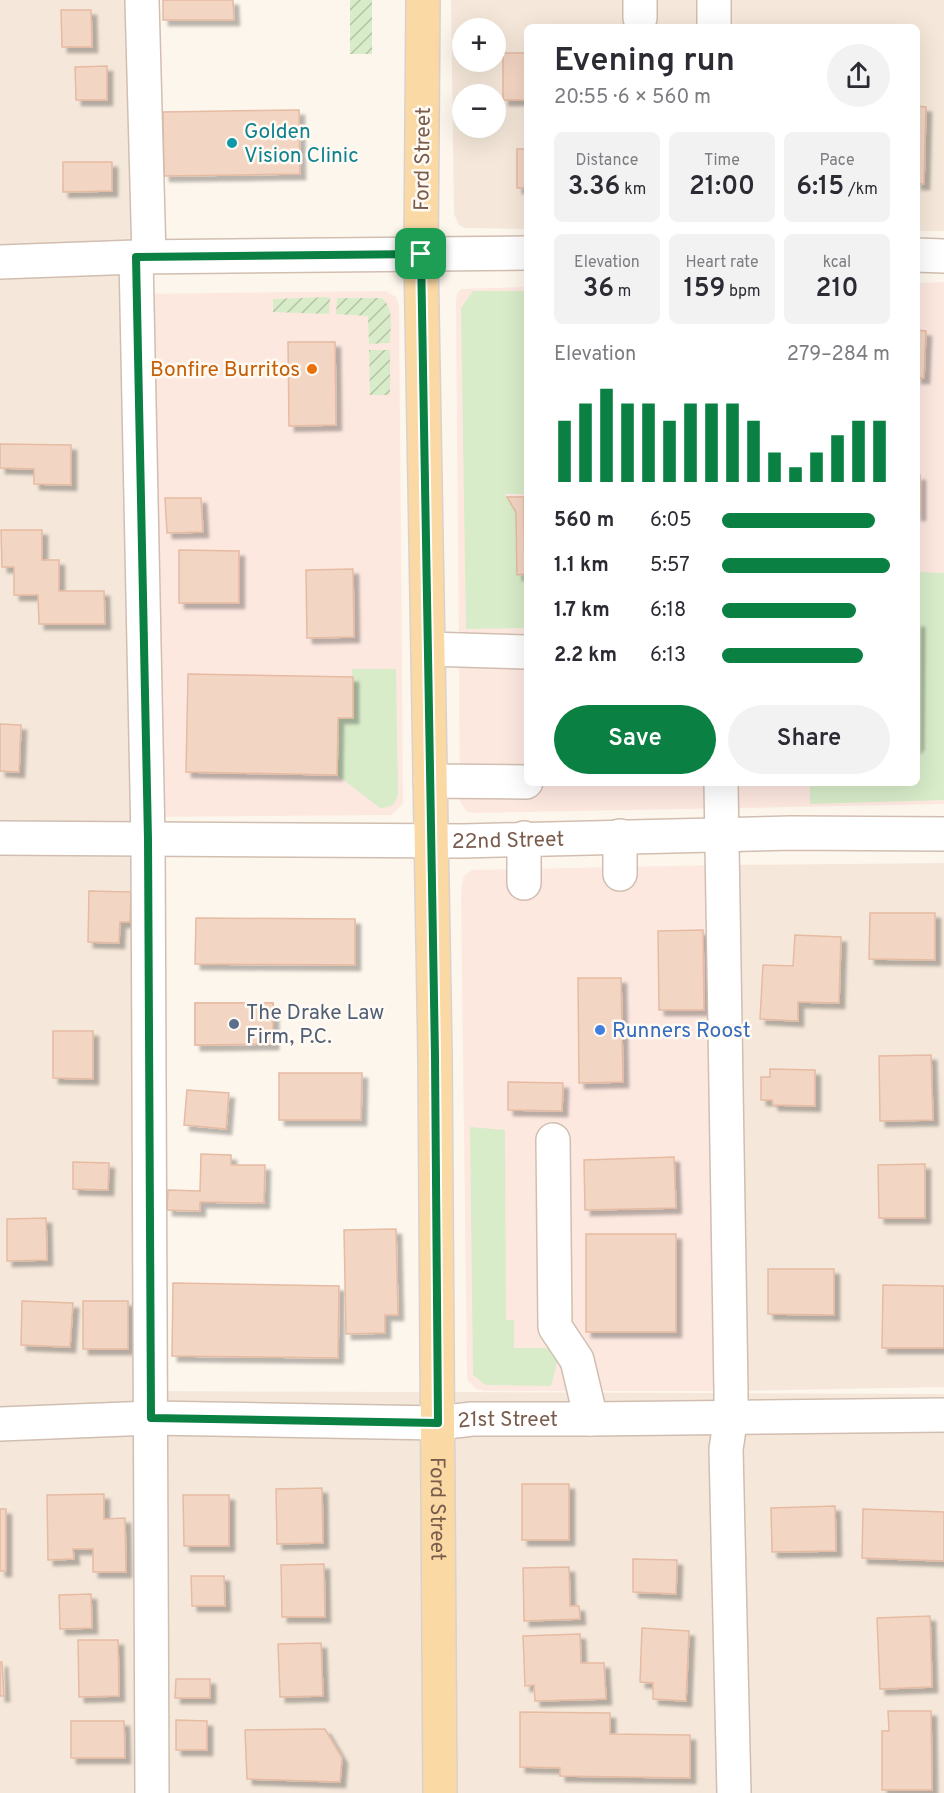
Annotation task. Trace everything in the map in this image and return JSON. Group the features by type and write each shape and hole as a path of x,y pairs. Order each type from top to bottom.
{"main road":[{"name":"Ford Street","path":"423,0 421,254 435,1056 440,1793"}],"street":[{"path":"142,0 152,1793"},
{"path":"714,0 714,24"},
{"path":"0,262 142,257 524,253"},
{"path":"920,255 944,256"},
{"path":"428,649 524,652"},
{"path":"430,781 524,782"},
{"path":"721,786 731,1416 726,1449 734,1793"},
{"name":"22nd Street","path":"0,838 463,841 722,834 944,834"},
{"path":"620,836 620,874"},
{"path":"524,838 524,883"},
{"path":"553,1140 555,1328 577,1360 591,1419"},
{"name":"21st Street","path":"0,1424 151,1418 438,1423 472,1419 944,1414"}],"shaded area":[{"path":"0,0 128,0 150,1391 944,1394 944,1793 0,1793"},
{"path":"451,0 944,0 944,231 920,231 920,24 524,24 524,229 465,228 459,225 454,214 453,138 506,138 506,84 452,84 452,72 506,72 506,18 452,18 452,71"},
{"path":"944,282 944,804 472,813 466,811 460,801 456,302 457,294 461,289 524,287 524,786 920,786 920,283"},
{"path":"386,291 396,297 399,306 403,803 391,815 147,817 136,294"},
{"path":"944,863 944,1387 731,1391 722,865"},
{"path":"722,865 731,1391 486,1391 476,1389 468,1381 467,1375 461,893 463,878 472,870"}],"green space":[{"path":"350,0 372,0 372,54 350,54"},
{"path":"473,291 524,291 524,494 505,494 516,512 517,574 524,574 524,628 466,629 461,308"},
{"path":"330,297 329,314 273,312 273,299"},
{"path":"337,298 381,298 390,312 390,343 369,344 368,316 336,314"},
{"path":"369,350 390,350 390,395 370,395"},
{"path":"920,572 944,573 944,800 810,804 810,786 920,786"},
{"path":"352,669 396,669 398,795 393,804 387,807 380,808 337,775 338,718 353,718"},
{"path":"470,1127 505,1130 506,1320 514,1320 514,1348 552,1348 558,1359 551,1386 486,1385 473,1375"}],"building":[{"path":"163,0 233,0 234,20 163,20"},
{"path":"61,10 91,10 92,47 62,47"},
{"path":"506,53 524,53 524,100 506,100 503,72 506,72"},
{"path":"107,66 107,100 76,100 75,67"},
{"path":"920,106 926,107 924,184 920,184"},
{"name":"Golden Vision Clinic","path":"299,110 300,174 164,176 163,112"},
{"path":"517,149 524,149 524,188 517,188"},
{"path":"63,162 112,162 112,191 63,192"},
{"path":"920,330 926,331 924,378 920,378"},
{"name":"Bonfire Burritos","path":"288,342 335,342 336,425 289,426"},
{"path":"0,444 71,445 71,485 34,484 34,469 0,468"},
{"path":"507,497 524,497 524,574 517,575 516,512"},
{"path":"165,498 201,498 203,532 167,533"},
{"path":"1,530 42,530 42,560 59,560 59,591 104,591 105,624 39,624 38,595 14,595 14,567 2,567"},
{"path":"179,550 239,551 239,603 179,603"},
{"path":"353,569 354,637 307,638 306,570"},
{"path":"188,674 353,677 353,718 338,718 337,775 186,772"},
{"path":"0,724 21,725 19,772 0,771"},
{"path":"89,891 131,892 130,922 120,922 119,943 88,942"},
{"path":"870,913 935,913 935,960 869,959"},
{"path":"196,918 355,919 355,965 195,964"},
{"path":"703,930 704,1010 659,1010 658,931"},
{"path":"795,935 841,937 839,1003 798,1002 798,1021 760,1019 763,965 793,966"},
{"name":"Runners Roost","path":"578,978 621,978 623,1082 579,1083"},
{"name":"The Drake Law Firm, P.C.","path":"195,1003 273,1003 273,1044 195,1045"},
{"name":"The Drake Law Firm, P.C.","path":"195,1003 273,1003 273,1044 195,1045"},
{"path":"53,1031 93,1031 93,1079 53,1078"},
{"path":"931,1055 933,1120 880,1121 879,1056"},
{"path":"770,1069 815,1070 815,1106 773,1105 772,1100 761,1100 761,1077 770,1077"},
{"path":"279,1073 362,1073 361,1120 279,1120"},
{"path":"508,1082 563,1083 562,1111 508,1110"},
{"path":"187,1090 229,1093 226,1129 184,1125"},
{"path":"201,1154 231,1155 231,1165 265,1165 264,1203 200,1202 200,1211 167,1210 168,1190 200,1191"},
{"path":"674,1157 676,1208 585,1210 584,1160"},
{"path":"73,1162 109,1163 108,1190 73,1189"},
{"path":"925,1164 925,1218 879,1218 878,1165"},
{"path":"46,1218 47,1260 7,1261 7,1219"},
{"path":"396,1229 398,1315 385,1315 385,1333 346,1334 344,1230"},
{"path":"586,1234 676,1234 676,1332 586,1332"},
{"path":"768,1269 834,1269 834,1315 768,1314"},
{"path":"173,1283 339,1286 338,1358 172,1356"},
{"path":"883,1285 944,1286 944,1348 882,1348"},
{"path":"22,1301 73,1303 70,1347 21,1345"},
{"path":"83,1301 128,1301 128,1349 83,1349"},
{"path":"522,1484 569,1484 569,1540 522,1540"},
{"path":"322,1488 323,1543 277,1544 276,1489"},
{"path":"104,1494 104,1519 125,1518 126,1572 93,1572 93,1549 73,1549 74,1559 48,1560 47,1495"},
{"path":"183,1495 229,1495 229,1546 184,1546"},
{"path":"835,1506 836,1551 772,1552 771,1508"},
{"path":"0,1509 6,1509 6,1571 0,1571"},
{"path":"863,1509 944,1512 944,1561 862,1558"},
{"path":"633,1559 677,1560 676,1594 633,1592"},
{"path":"324,1564 325,1617 282,1617 281,1565"},
{"path":"569,1567 570,1606 579,1606 580,1619 524,1621 523,1568"},
{"path":"191,1576 224,1576 225,1606 192,1606"},
{"path":"91,1594 92,1628 60,1629 59,1595"},
{"path":"930,1616 932,1687 880,1689 877,1618"},
{"path":"642,1628 689,1631 686,1701 653,1699 653,1683 640,1682"},
{"path":"580,1634 581,1663 604,1663 606,1699 535,1701 534,1685 525,1686 523,1636"},
{"path":"78,1640 118,1640 119,1696 79,1697"},
{"path":"321,1643 323,1696 280,1697 278,1644"},
{"path":"0,1662 2,1662 4,1696 0,1696"},
{"path":"176,1679 210,1679 210,1698 175,1698"},
{"path":"888,1711 931,1711 932,1790 882,1790 882,1731 889,1731"},
{"path":"520,1712 610,1713 610,1734 690,1735 690,1778 560,1776 560,1768 520,1767"},
{"path":"176,1720 207,1721 207,1750 176,1750"},
{"path":"71,1721 124,1721 125,1758 71,1758"},
{"path":"325,1729 342,1758 340,1782 247,1779 245,1730"}],"place":[{"name":"Golden Vision Clinic","path":"232,143"},
{"name":"Bonfire Burritos","path":"312,369"},
{"name":"The Drake Law Firm, P.C.","path":"234,1024"},
{"name":"Runners Roost","path":"600,1030"}],"route":[{"path":"421,254 435,1056 438,1423 151,1418 148,839 136,257 421,254"}]}
